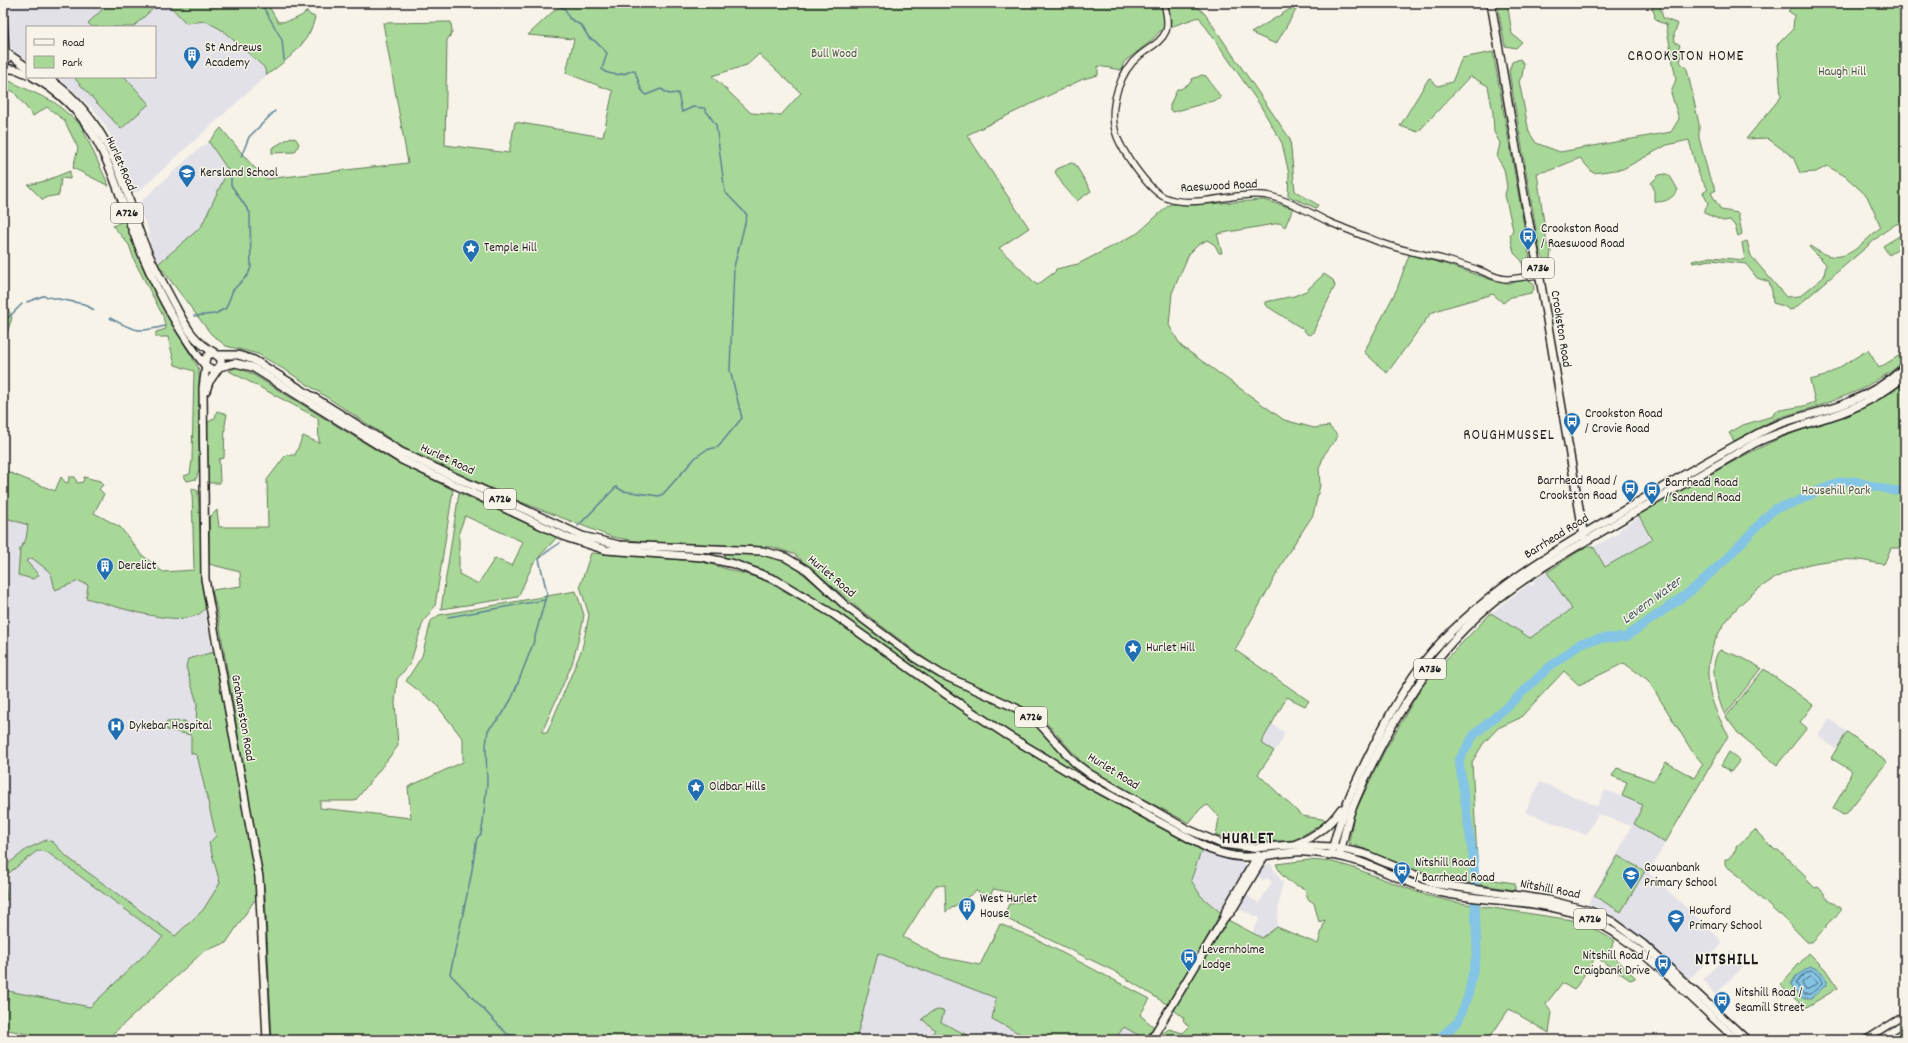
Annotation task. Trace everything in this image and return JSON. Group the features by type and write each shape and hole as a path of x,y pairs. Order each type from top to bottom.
{"main road":[{"name":"Crookston Road","path":"1491,3 1528,218 1540,275 1584,538"},
{"path":"5,50 26,66"},
{"path":"5,50 7,60 3,67 18,70 26,74"},
{"name":"Hurlet Road","path":"34,78 66,100 79,114 94,135 118,188 135,238 156,285 180,332 205,365"},
{"name":"Hurlet Road","path":"47,78 78,103 101,133 122,176 147,249 163,283 190,333 203,346 216,354 238,355 254,360 401,452 582,536 619,545 762,551 785,557 807,570 847,607 915,658 941,674 1016,708 1036,720 1076,763 1090,774 1208,840 1230,846 1263,848 1292,845 1333,847"},
{"path":"216,354 221,362 218,368 210,370 205,365 207,356 216,354"},
{"name":"Hurlet Road","path":"218,368 241,364 252,367 402,460 589,546 624,553 677,554 702,557 734,564 776,580 801,593 833,614 975,714 1082,780 1209,849 1228,856 1257,858 1288,853 1310,852 1331,855"},
{"name":"Grahamston Road","path":"205,365 203,380 205,579 259,877 267,1040"},
{"name":"Barrhead Road","path":"1339,857 1347,812 1346,802 1364,764 1413,676 1438,645 1491,596 1584,538 1755,442 1777,432 1832,416 1879,387 1905,367"},
{"name":"Grahamston Road","path":"204,400 209,382 218,368"},
{"name":"Barrhead Road","path":"1858,401 1881,392 1905,376"},
{"name":"Barrhead Road","path":"1331,855 1347,812 1372,768 1397,716 1422,679 1446,648 1477,616 1526,574"},
{"path":"1364,764 1372,768"},
{"name":"A736","path":"1292,845 1323,829 1338,814 1346,802"},
{"name":"Nitshill Road","path":"1333,847 1377,858 1424,881 1451,891 1547,907 1573,913 1600,924 1624,938 1639,950 1737,1040"},
{"path":"1224,918 1231,912 1265,857 1263,848"},
{"path":"1152,1040 1224,918 1226,910 1263,848"},
{"name":"A726","path":"1331,855 1339,857"},
{"name":"Nitshill Road","path":"1339,857 1370,865 1426,889 1548,900 1579,907 1601,916 1620,927 1642,944 1747,1040"}],"street":[{"path":"5,3 3,20 5,50"},
{"name":"Raeswood Road","path":"1164,3 1167,16 1166,31 1162,38 1138,56 1126,71 1118,89 1113,119 1115,130 1126,154 1150,185 1159,194 1172,200 1183,201 1252,195 1268,196 1299,207 1363,236 1404,250 1443,259 1501,278 1540,275"},
{"path":"1865,1040 1905,1015"},
{"path":"1878,1040 1905,1023"}],"shaded area":[{"path":"10,3 89,3 98,7 102,3 167,3 186,23 206,21 222,30 264,67 267,75 138,192 135,192 131,190 120,156 109,132 96,112 59,78 156,78 156,26 26,26 26,59 18,55 11,47 7,38"},
{"name":"Kersland School","path":"209,142 228,170 201,227 158,264 151,247 148,228 136,206 195,152"},
{"name":"Dykebar Hospital","path":"3,472 137,555 163,577 198,575 254,873 203,950 101,1040 3,1026"},
{"path":"1639,517 1652,540 1605,567 1593,547 1619,533 1620,529"},
{"path":"1547,572 1572,609 1530,638 1491,613 1530,583 1532,586 1535,584 1533,581"},
{"path":"1830,719 1847,732 1835,749 1818,735"},
{"path":"1272,724 1284,732 1282,741 1274,751 1261,743"},
{"name":"Gowanbank Primary School","path":"1540,782 1597,806 1605,790 1643,805 1634,824 1665,843 1649,873 1719,938 1722,944 1690,979 1687,980 1658,952 1621,921 1588,904 1631,826 1598,814 1586,835 1525,812"},
{"path":"1203,851 1218,857 1240,861 1245,865 1245,869 1221,913 1201,896 1191,880 1200,854"},
{"path":"1270,863 1283,883 1280,894 1277,927 1262,938 1252,933 1260,918 1236,908 1245,894 1259,903 1272,882 1266,878 1264,881 1257,875 1264,866"},
{"path":"1732,950 1746,964 1715,995 1703,979"},
{"path":"878,952 996,998 992,1019 1032,1040 977,1040 941,1022 933,1040 856,1040"},
{"path":"1124,1027 1145,1039 1114,1040"}],"green space":[{"path":"109,3 156,3 157,5 134,26 91,26 88,23"},
{"path":"167,3 267,3 278,22 294,19 307,11 310,15 315,17 312,27 303,43 290,57 267,75 264,67 222,30 206,21 186,23"},
{"name":"Bull Wood","path":"562,3 1193,3 1205,14 1290,139 1295,191 1318,205 1316,208 1288,196 1289,174 1282,143 1260,105 1199,17 1161,30 1151,41 1124,62 1121,70 1098,66 1098,75 1083,79 967,135 1029,228 999,248 1037,285 1055,272 1056,269 1078,264 1138,233 1170,204 1193,205 1263,200 1293,208 1285,227 1280,223 1217,234 1222,253 1219,253 1215,245 1207,240 1198,245 1189,254 1172,293 1169,325 1181,346 1284,420 1314,428 1329,426 1338,436 1324,455 1319,469 1320,485 1313,515 1288,553 1235,650 1309,701 1305,706 1287,697 1261,743 1274,751 1258,774 1302,816 1328,820 1295,840 1265,842 1216,836 1219,817 1208,805 1201,808 1189,823 1087,768 1043,719 1032,711 936,667 858,608 794,554 772,547 642,542 612,537 521,502 404,448 290,373 258,354 226,346 211,334 158,264 201,227 228,170 209,142 221,128 250,163 266,179 408,163 383,23 451,22 452,33 447,40 445,145 509,153 515,122 603,137 613,91 566,73 574,39 528,35","holes":["759,54 801,93 781,115 751,113 712,76 747,65"]},
{"path":"1300,3 1276,44 1251,33"},
{"path":"1497,3 1512,3 1508,8 1512,34 1522,42 1516,48 1505,46"},
{"path":"1651,3 1659,3 1663,18 1678,24 1674,34 1675,42 1680,45 1678,51 1683,52 1680,62 1687,69 1699,124 1699,138 1709,176 1716,190 1711,193 1721,210 1738,213 1742,234 1738,236 1735,226 1730,220 1723,221 1704,213 1708,203 1703,193 1708,189 1698,172 1689,140 1667,145 1623,169 1593,173 1580,158 1551,170 1537,173 1547,244 1551,251 1550,259 1545,260 1540,253 1509,71 1512,62 1520,59 1524,64 1522,76 1519,81 1529,132 1536,143 1560,152 1671,132 1679,119 1671,93 1676,79 1666,24 1659,22 1654,17"},
{"name":"Haugh Hill","path":"1790,3 1905,3 1905,223 1896,224 1884,232 1794,309 1789,310 1784,306 1773,303 1772,291 1769,282 1757,278 1746,264 1711,260 1693,263 1692,261 1711,257 1745,260 1742,243 1747,241 1751,256 1786,297 1800,296 1824,277 1826,264 1809,247 1810,246 1822,253 1832,256 1840,256 1856,249 1881,227 1867,196 1845,176 1827,166 1816,172 1800,173 1793,157 1767,138 1746,139 1781,97 1777,45 1793,29 1794,15 1788,11 1793,6"},
{"path":"1493,52 1531,265 1530,269 1524,271 1522,261 1514,253 1510,235 1513,230 1505,195 1507,187 1504,169 1497,157 1500,143 1494,132 1493,113 1488,86 1470,76 1418,132 1400,126 1429,78 1438,86 1452,82 1462,58"},
{"path":"1202,75 1206,76 1220,96 1220,99 1173,112 1170,110 1170,105 1177,89 1181,89 1191,82 1192,79"},
{"path":"3,78 54,102 81,125 109,186 73,168 78,148 64,120 47,107 33,116 14,92 3,86"},
{"path":"126,78 149,104 121,129 75,79"},
{"path":"291,137 296,139 299,144 295,152 272,153 272,148"},
{"path":"1071,163 1075,164 1091,191 1077,201 1063,185 1055,172 1057,169"},
{"path":"70,171 70,179 61,178 59,195 47,197 43,200 28,185 45,181"},
{"path":"1666,174 1670,176 1678,190 1674,196 1668,200 1661,202 1654,201 1654,189 1651,183 1659,175"},
{"path":"125,220 141,263 169,318 199,369 199,469 196,479 187,481 184,476 190,474 192,460 194,371 175,365 168,337 156,337 156,332 166,329 163,316 135,262 129,245 113,226"},
{"path":"1904,233 1905,245 1889,255 1883,246"},
{"path":"1409,255 1445,264 1501,283 1511,283 1527,279 1533,283 1534,289 1531,293 1511,297 1503,303 1493,294 1431,313 1387,373 1364,352 1397,289"},
{"path":"1324,274 1333,280 1335,286 1312,334 1308,335 1303,329 1265,305 1265,302 1294,296 1306,291"},
{"path":"8,309 12,318 3,344 3,316"},
{"path":"1868,350 1879,368 1905,352 1905,360 1892,371 1860,390 1822,405 1775,419 1734,441 1729,433 1743,425 1773,416 1775,411 1804,406 1815,402 1810,380 1825,376"},
{"path":"237,367 252,374 394,461 453,490 435,606 423,622 410,664 397,679 395,703 398,746 355,801 320,801 320,808 411,818 408,787 463,762 463,739 435,703 406,681 422,656 431,621 439,615 576,591 584,615 582,626 572,664 542,732 547,733 582,649 589,615 580,586 591,553 699,561 762,579 828,615 924,683 1205,850 1200,854 1191,880 1201,896 1221,913 1168,1005 1114,971 1003,917 1009,904 1021,902 1009,892 993,889 990,897 976,891 946,912 945,885 935,886 903,937 940,957 980,965 1000,924 1036,939 1150,999 1140,1015 1154,1027 1145,1039 1124,1027 1114,1040 1032,1040 992,1019 996,998 878,953 856,1040 272,1040 265,893 217,610 212,590 241,586 240,572 209,564 209,518 217,510 219,527 268,527 267,480 286,455 295,455 303,436 319,443 318,418 229,371"},
{"name":"Househill Park","path":"1905,380 1905,548 1891,548 1884,564 1860,560 1837,560 1814,563 1796,568 1777,577 1759,589 1743,602 1728,618 1717,636 1710,654 1708,682 1711,698 1728,736 1665,843 1634,824 1643,805 1622,796 1627,782 1612,776 1617,768 1654,781 1666,762 1694,778 1703,764 1692,751 1648,680 1624,663 1579,685 1564,671 1520,718 1498,728 1483,744 1472,762 1478,878 1515,883 1515,890 1432,877 1349,843 1354,814 1383,754 1425,681 1491,613 1530,638 1572,609 1547,572 1587,546 1593,546 1605,567 1652,540 1638,514 1749,453 1780,438 1848,413"},
{"path":"217,411 227,414 225,425 224,458 219,459 220,483 208,483 207,423 215,418"},
{"path":"3,470 55,491 61,477 68,483 69,477 75,477 77,483 83,482 84,477 100,481 103,485 99,489 104,494 94,513 120,527 141,554 163,572 194,570 192,488 198,491 203,580 207,605 205,609 199,614 189,618 160,617 127,610 86,598 88,585 79,581 55,590 51,573 32,558 26,561 39,575 33,579 18,575 20,549 26,539 28,525 3,517"},
{"path":"459,493 557,537 533,564 518,597 441,609","holes":["465,516 523,542 512,566 495,558 478,584 459,574 459,532"]},
{"path":"725,553 766,554 792,565 852,614 935,676 1011,707 1035,723 1075,768 1074,771 999,725 804,591 759,568 724,558"},
{"path":"1720,650 1741,657 1761,668 1725,715 1719,701 1714,673 1716,656"},
{"path":"214,652 255,873 257,901 254,901 226,943 204,951 106,1040 57,1040 3,1029 3,990 90,1007 163,937 47,852 37,851 5,876 7,900 3,901 3,868 27,849 46,840 53,842 67,857 175,936 203,910 220,883 209,843 216,836 197,755 191,753 191,735 167,730 166,722 185,721 194,730 196,728 197,703 186,667 188,659"},
{"path":"1764,669 1813,705 1800,722 1807,728 1777,765 1738,733 1726,717"},
{"path":"1847,732 1884,759 1886,763 1846,814 1843,815 1833,808 1852,771 1831,758"},
{"path":"1729,752 1740,760 1731,772 1721,766"},
{"path":"1755,830 1775,850 1778,850 1806,876 1806,879 1815,888 1818,887 1824,893 1824,896 1840,908 1840,912 1826,925 1826,927 1812,942 1807,942 1781,915 1778,914 1743,882 1743,879 1725,865 1725,859 1728,859 1736,850 1736,847"},
{"path":"1618,856 1645,871 1621,912 1594,896"},
{"path":"1309,860 1332,862 1351,867 1425,895 1454,902 1572,920 1598,931 1615,941 1609,952 1636,978 1630,980 1596,957 1574,990 1562,983 1546,1004 1552,1012 1549,1033 1509,1009 1488,1040 1157,1040 1160,1035 1169,1029 1183,1033 1189,1027 1183,1020 1184,1018 1174,1010 1228,920 1262,938 1277,927 1318,944 1325,920 1319,922 1314,903 1308,899 1305,889 1287,880 1281,874 1276,864"},
{"path":"1809,953 1825,969 1838,988 1805,1008 1780,985"},
{"path":"938,1010 944,1011 941,1022 977,1040 927,1040 935,1030 922,1019 931,1012"}],"water":[{"path":"1810,967 1813,967 1821,973 1825,979 1826,985 1812,998 1802,998 1794,990 1791,984 1796,976"}],"waterway":[{"path":"261,3 282,40 284,60"},
{"path":"554,3 565,9 569,18 582,26 589,38 595,41 607,53 602,69 605,72 619,74 633,70 635,71 641,89 646,95 661,89 669,94 678,93 682,112 693,107 704,108 716,125 725,192 747,215 734,267 730,370 742,418 718,447 706,450 696,457 663,494 659,496 623,491 616,487 578,526"},
{"path":"241,157 249,137 275,111"},
{"path":"194,316 215,314 226,308 233,290 248,275 251,267 250,213 231,185 231,174"},
{"path":"27,302 43,296 84,304 94,310"},
{"path":"3,328 6,320 22,304"},
{"path":"110,318 136,330 148,330 165,326"},
{"name":"Levern Water","path":"1475,887 1474,865 1459,760 1474,735 1509,705 1548,668 1581,643 1604,638 1626,637 1691,591 1724,561 1774,509 1794,503 1820,490 1841,482 1854,481 1893,491 1905,490"},
{"path":"448,617 545,600 547,593 539,559 560,543"},
{"path":"534,1040 507,1034 450,974 471,876 477,838 481,834 483,823 487,783 486,746 488,730 502,715 512,698 533,644 545,600"},
{"name":"Levern Water","path":"1437,1040 1458,1022 1468,996 1477,953 1475,900"}],"place":[{"name":"St Andrews Academy","path":"192,70"},
{"name":"Kersland School","path":"187,188"},
{"name":"Crookston Road / Raeswood Road","path":"1528,251"},
{"name":"Temple Hill","path":"471,263"},
{"name":"Crookston Road / Crovie Road","path":"1572,436"},
{"name":"Barrhead Road / Crookston Road","path":"1630,503"},
{"name":"Barrhead Road / Sandend Road","path":"1652,505"},
{"name":"Derelict","path":"105,581"},
{"name":"Hurlet Hill","path":"1133,663"},
{"name":"Dykebar Hospital","path":"116,741"},
{"name":"Oldbar Hills","path":"696,802"},
{"name":"Nitshill Road / Barrhead Road","path":"1402,885"},
{"name":"Gowanbank Primary School","path":"1631,890"},
{"name":"West Hurlet House","path":"967,921"},
{"name":"Howford Primary School","path":"1676,933"},
{"name":"Levernholme Lodge","path":"1189,972"},
{"name":"Nitshill Road / Craigbank Drive","path":"1663,978"},
{"name":"Nitshill Road / Seamill Street","path":"1722,1015"}],"district":[{"name":"CROOKSTON HOME","path":"1686,57"},
{"name":"ROUGHMUSSEL","path":"1509,436"},
{"name":"HURLET","path":"1248,840"},
{"name":"NITSHILL","path":"1727,961"}]}
